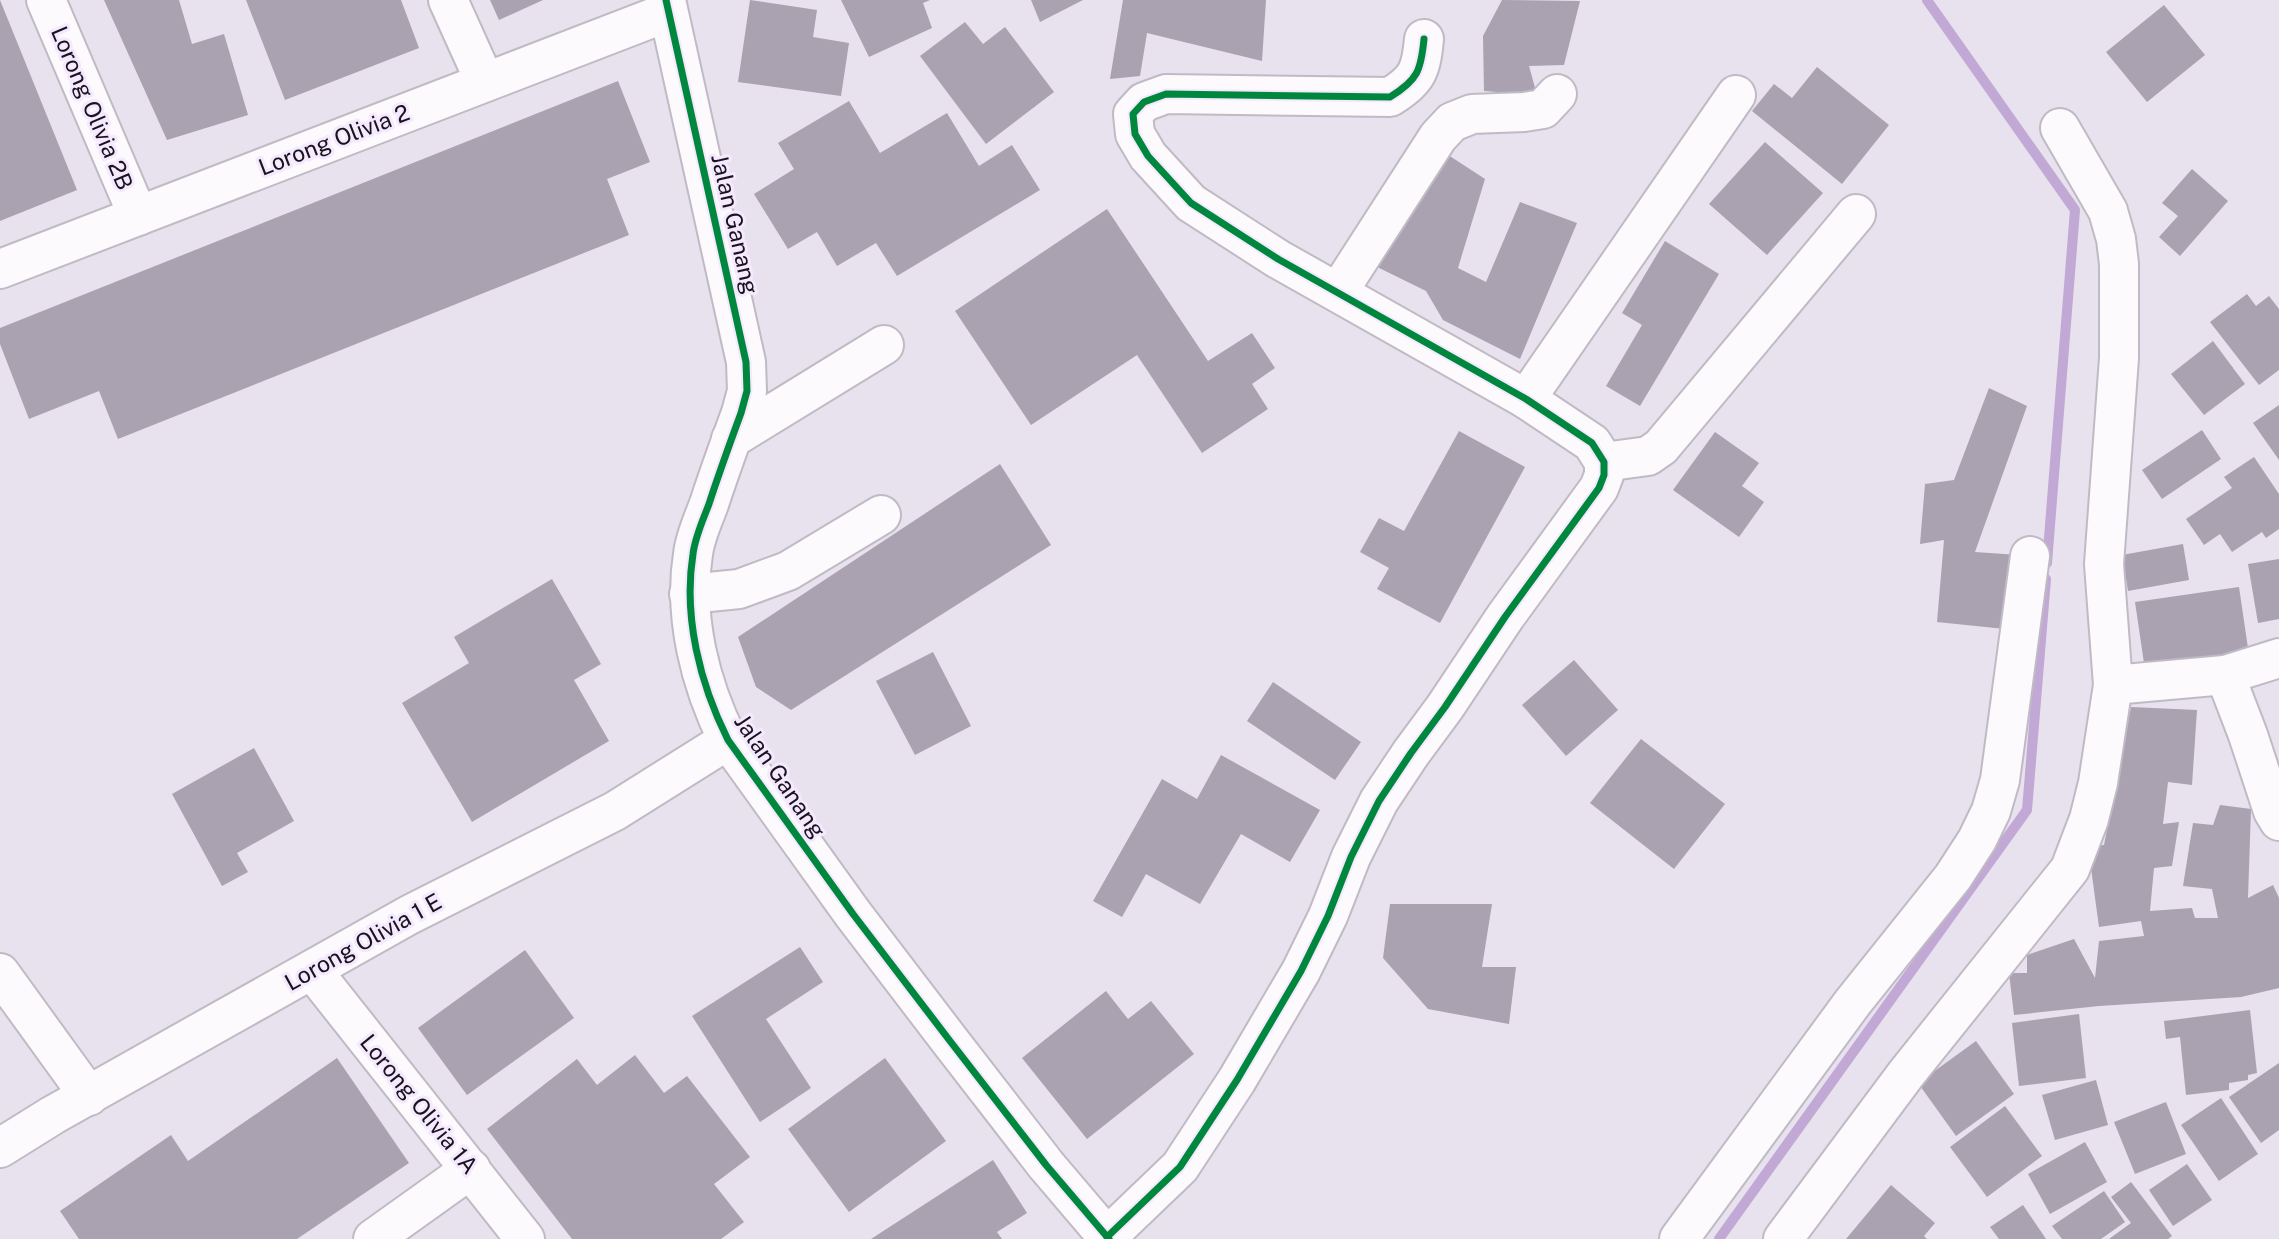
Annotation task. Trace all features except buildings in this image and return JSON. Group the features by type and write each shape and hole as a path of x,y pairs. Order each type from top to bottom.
{"street":[{"name":"Lorong Olivia 2B","path":"46,0 138,216"},
{"path":"448,0 485,82"},
{"name":"Lorong Olivia 2","path":"0,269 485,82 667,6"},
{"name":"Jalan Ganang","path":"667,6 746,362 747,391 693,552 689,594 701,668 715,713 729,740 837,892 1045,1165 1108,1238"},
{"path":"1108,1238 1180,1167 1237,1080 1301,971 1328,916 1350,857 1379,801 1505,617 1599,488 1604,475 1604,462 1592,443 1526,399 1278,259 1191,203 1148,156 1135,134 1133,114 1144,102 1167,94 1390,97 1414,79 1421,66 1424,39"},
{"path":"1338,292 1438,137 1452,122 1472,114 1543,109 1557,94"},
{"path":"1526,399 1736,95"},
{"path":"1783,1239 1914,1063 2070,869 2089,819 2098,783 2113,685 2104,564 2119,358 2119,264 2116,239 2108,211 2060,128"},
{"path":"1604,462 1648,456 1661,447 1856,214"},
{"path":"731,439 884,345"},
{"path":"689,594 739,589 788,570 881,515"},
{"path":"1679,1239 1853,1002 1953,877 1977,841 1991,811 2000,780 2030,556"},
{"path":"2113,685 2225,676 2279,658"},
{"path":"2225,676 2248,734 2273,811 2279,821"},
{"name":"Lorong Olivia 1 E","path":"0,1148 409,915 615,811 729,740"},
{"name":"Lorong Olivia 1A","path":"312,970 525,1239"},
{"path":"0,973 89,1096"},
{"path":"373,1239 471,1169"}],"waterway":[{"path":"1927,0 2075,210 2047,563"},
{"path":"1719,1239 2027,810 2046,579"}],"cycle path":[{"path":"666,0 746,362 747,391 696,541 690,578 692,626 709,696 728,740 853,914 1046,1165 1109,1239"},
{"path":"1107,1237 1180,1167 1237,1080 1301,971 1379,801 1505,617 1599,488 1604,475 1604,462 1592,443 1526,399 1278,259 1191,203 1148,156 1135,134 1133,114 1144,102 1166,94 1390,97 1407,85 1416,73 1424,39"}]}
